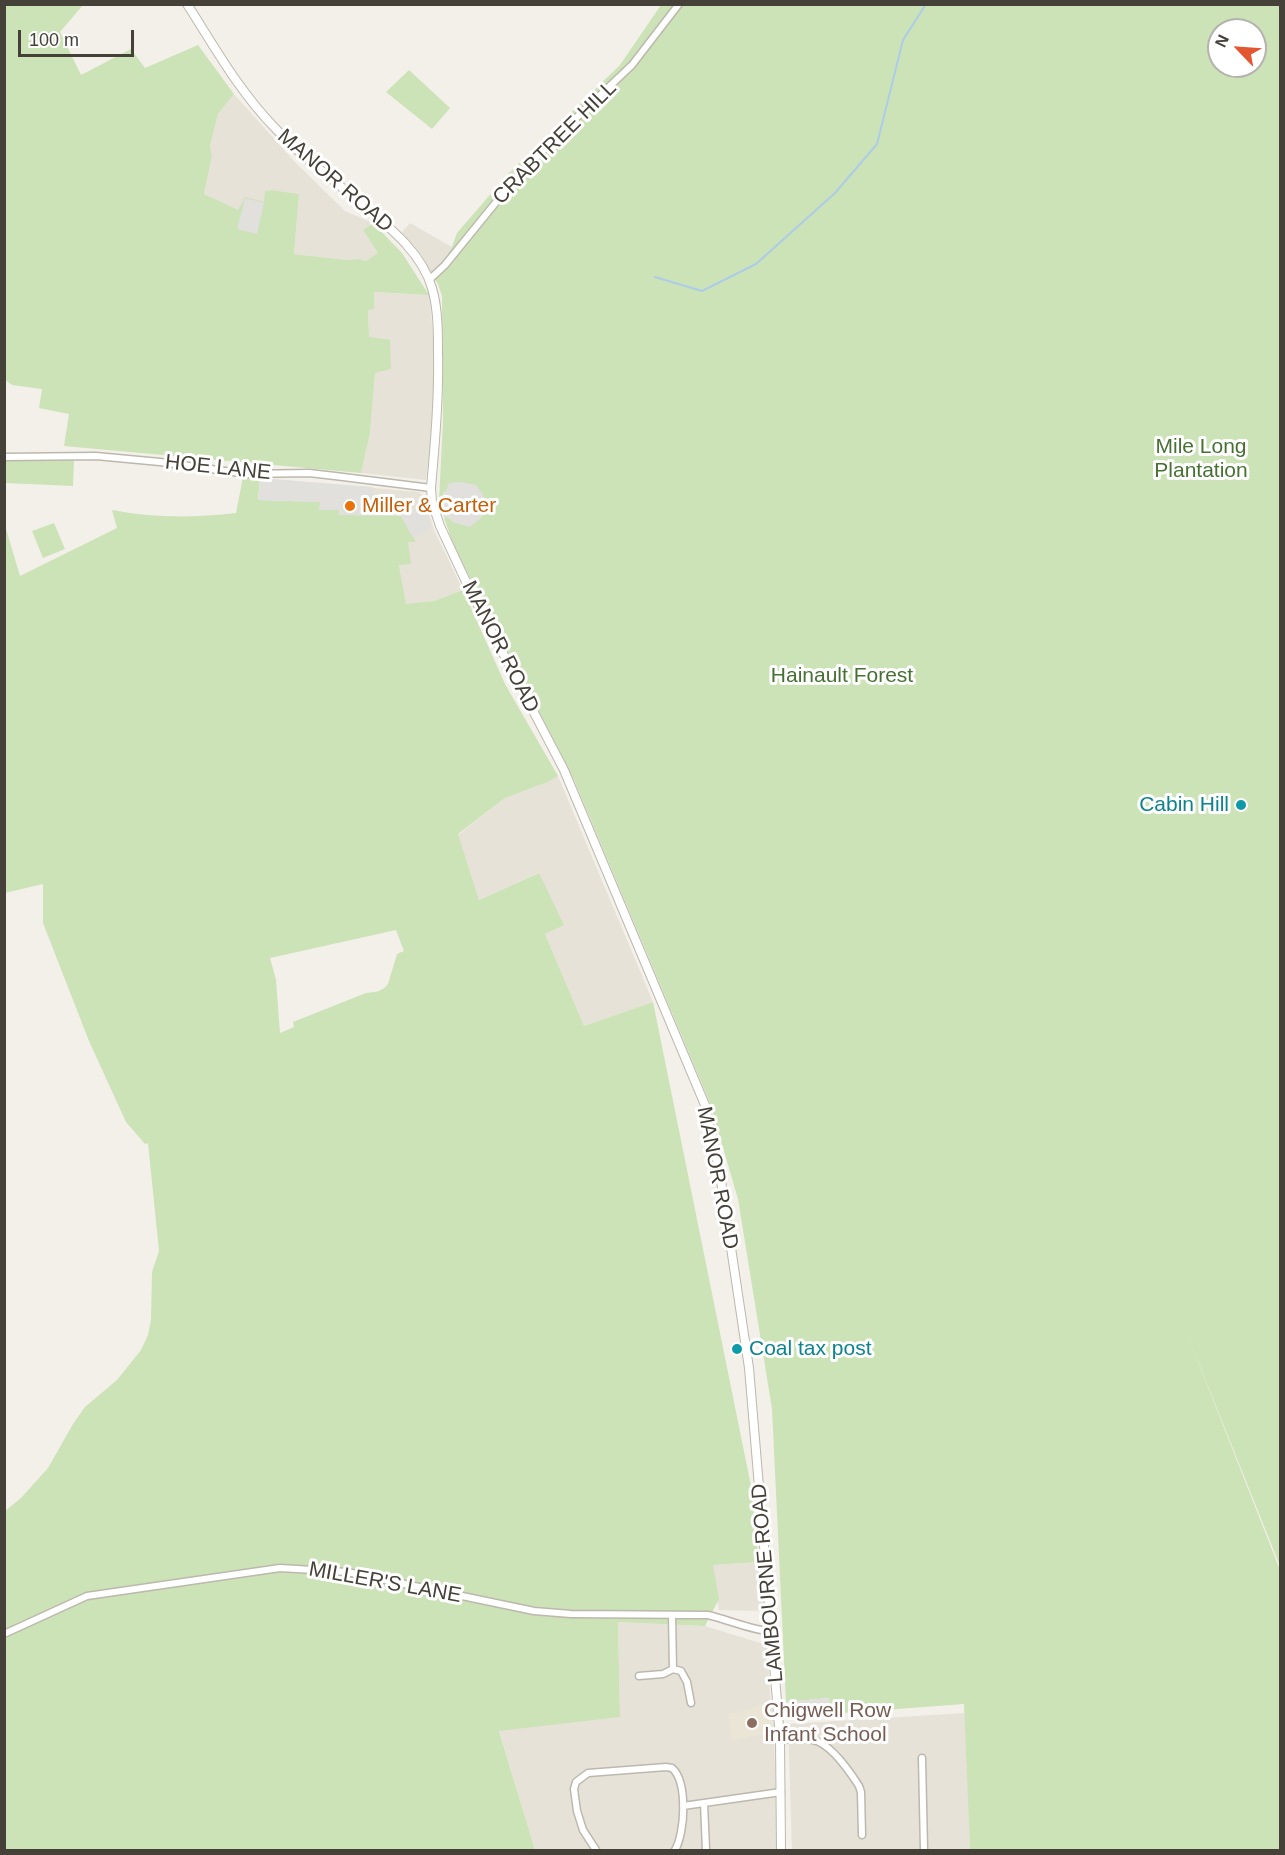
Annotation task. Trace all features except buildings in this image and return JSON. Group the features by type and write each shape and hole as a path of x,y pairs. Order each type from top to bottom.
{"street":[{"name":"MANOR ROAD","path":"187,4 238,83 266,118 298,151 394,232 417,257 429,279 436,307 439,375 432,502 440,526 564,770 705,1106 720,1174 746,1353"},
{"name":"CRABTREE HILL","path":"429,279 445,265 504,192 554,139 632,65 679,4"},
{"name":"HOE LANE","path":"4,457 96,456 247,474 309,473 431,488"},
{"name":"LAMBOURNE ROAD","path":"746,1353 761,1493 780,1740 781,1851"},
{"name":"MILLER'S LANE","path":"4,1634 87,1596 280,1568 347,1572 534,1611 571,1614 708,1615 765,1632 772,1631"},
{"path":"672,1615 673,1669"},
{"path":"639,1676 663,1674 673,1669 681,1671 691,1703"},
{"path":"780,1740 811,1739 831,1750 859,1786 862,1835"},
{"path":"922,1758 924,1851"},
{"path":"596,1851 583,1830 574,1789 576,1782 588,1773 672,1768 679,1776 683,1827 675,1851"},
{"path":"682,1806 781,1792"},
{"path":"704,1803 706,1851"}],"shaded area":[{"path":"234,94 294,161 345,211 373,223 363,230 379,254 366,261 294,254 299,194 266,191 265,202 238,211 204,194 212,156 210,146 218,114"},
{"path":"245,198 264,203 257,234 237,229"},
{"path":"410,223 452,247 440,266 431,273 421,255 402,232"},
{"path":"374,292 429,295 434,375 432,431 426,480 361,473 370,433 375,372 391,369 369,338 368,309"},
{"path":"260,478 419,492 424,496 434,530 463,590 434,601 406,605 399,564"},
{"path":"260,478 373,487 374,515 339,515 339,510 319,510 320,502 258,500"},
{"path":"461,482 476,485 487,504 481,518 470,527 455,523 447,517 444,518 439,501 442,500 449,483"},
{"path":"425,510 432,527 413,538 401,516"},
{"path":"558,776 653,1002 584,1026 545,934 563,925 538,873 479,900 458,835 505,798"},
{"path":"759,1562 764,1611 719,1610 713,1565"},
{"path":"618,1622 705,1626 767,1645 774,1732 777,1850 535,1850 499,1730 620,1717"},
{"path":"829,1698 830,1714 788,1717 786,1702"},
{"name":"Chigwell Row Infant School","path":"771,1701 774,1732 732,1740 729,1713 737,1713"},
{"path":"965,1713 970,1850 792,1850 788,1724"}],"green space":[{"path":"4,5 83,5 60,32 81,75 131,49 145,68 198,45 234,94 218,114 210,146 212,156 204,194 238,210 245,197 264,202 265,191 299,194 294,254 366,261 378,253 363,230 373,223 402,253 429,295 374,292 374,309 368,310 369,337 390,340 391,369 375,373 370,433 361,473 64,446 69,414 39,408 42,389 12,385 5,380"},
{"name":"Hainault Forest","path":"661,5 1280,5 1280,1566 1184,1326 1280,1570 1280,1850 970,1850 964,1704 830,1714 829,1698 786,1702 772,1409 738,1199 710,1103 574,780 455,549 444,518 447,517 455,523 444,491 442,500 439,501 443,420 442,296 431,273 440,266 452,247 457,233 508,174 620,65"},
{"path":"409,70 450,108 432,129 386,92"},
{"path":"74,460 73,486 5,483 5,461"},
{"path":"243,477 260,478 258,500 320,502 339,510 341,515 401,516 416,542 408,542 411,564 399,565 406,604 434,601 463,590 505,684 558,776 505,798 458,834 479,900 539,873 564,925 545,934 584,1026 653,1002 751,1486 759,1562 713,1565 719,1599 705,1626 618,1622 620,1717 499,1731 535,1850 5,1850 5,1511 21,1498 48,1468 85,1407 117,1380 141,1350 148,1335 151,1320 152,1272 159,1251 148,1143 145,1144 126,1122 89,1041 43,923 43,884 5,893 4,522 20,576 117,528 112,510 143,515 174,516 236,513","holes":["396,930 404,951 397,954 388,984 383,989 366,993 293,1022 294,1027 280,1033 276,980 270,958"]},
{"path":"54,523 65,549 43,558 32,531"}],"waterway":[{"path":"655,277 702,291 756,264 835,193 877,144 903,40 926,4"}],"place":[{"name":"Miller & Carter","path":"350,506"},
{"name":"Cabin Hill","path":"1241,805"},
{"name":"Coal tax post","path":"737,1349"},
{"name":"Chigwell Row Infant School","path":"752,1723"}],"park label":[{"name":"Mile Long Plantation","path":"1201,459"}]}
